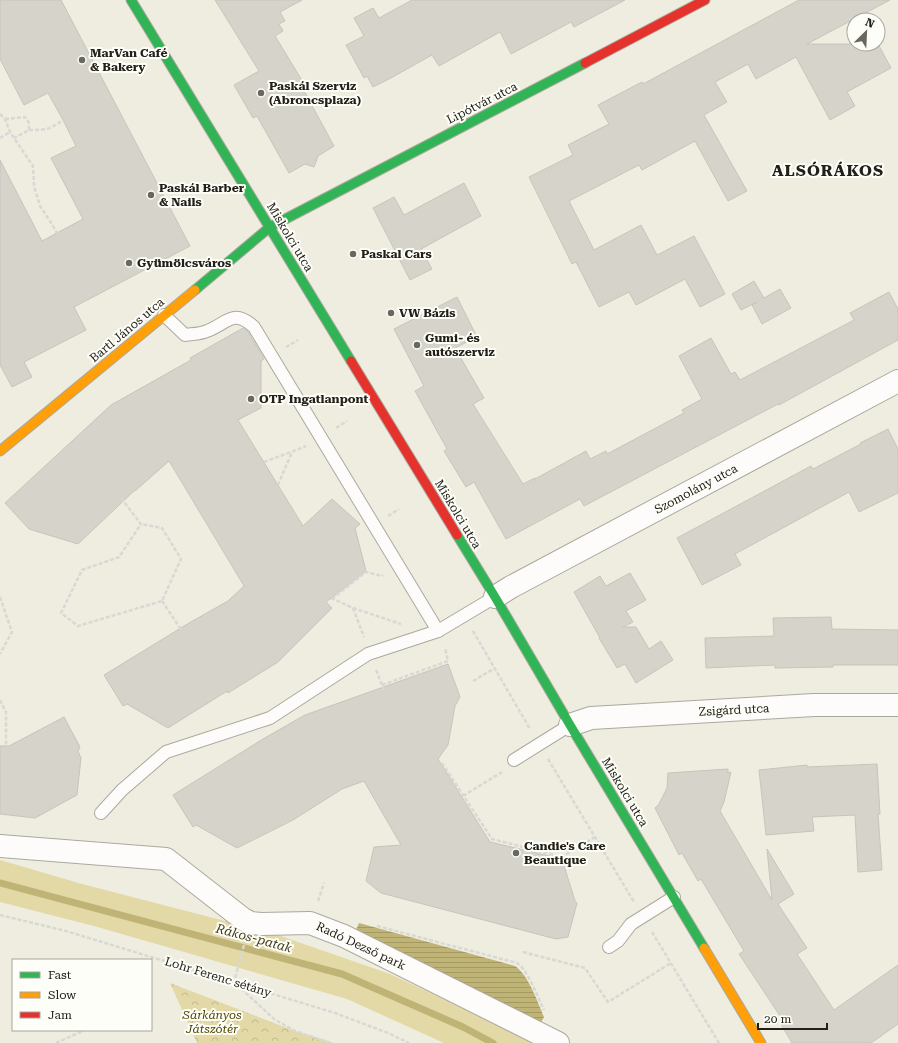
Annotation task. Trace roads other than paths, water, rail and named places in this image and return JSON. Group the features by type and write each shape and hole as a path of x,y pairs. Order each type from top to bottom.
{"street":[{"name":"Miskolci utca","path":"131,0 495,597 761,1043"},
{"name":"Lipótvár utca","path":"270,227 705,0"},
{"name":"Bartl János utca","path":"0,452 270,227"},
{"name":"Szomolány utca","path":"495,597 898,381"},
{"name":"Zsigárd utca","path":"570,725 591,718 814,705 898,705"},
{"name":"Radó Dezső park","path":"0,846 166,859 242,919 249,927 261,924 310,923 350,938 558,1043"}],"lane":[{"path":"164,315 185,334 206,332 231,318 238,317 247,320 254,327 438,631"},
{"path":"101,812 122,790 166,752 270,718 368,654 438,631 495,597"},
{"path":"514,760 570,725"},
{"path":"609,947 618,941 631,924 674,897"}],"waterway":[{"name":"Rákos-patak","path":"0,883 342,974 463,1027 493,1043"}],"place":[{"name":"MarVan Café & Bakery","path":"82,60"},
{"name":"Paskál Szerviz (Abroncsplaza)","path":"261,93"},
{"name":"Paskál Barber & Nails","path":"151,195"},
{"name":"Paskal Cars","path":"353,254"},
{"name":"Gyümölcsváros","path":"129,263"},
{"name":"VW Bázis","path":"391,313"},
{"name":"Gumi- és autószerviz","path":"417,345"},
{"name":"OTP Ingatlanpont","path":"251,399"},
{"name":"Candie's Care Beautique","path":"516,853"}],"district":[{"name":"ALSÓRÁKOS","path":"828,170"}],"park label":[{"name":"Sárkányos Játszótér","path":"212,1022"}]}
